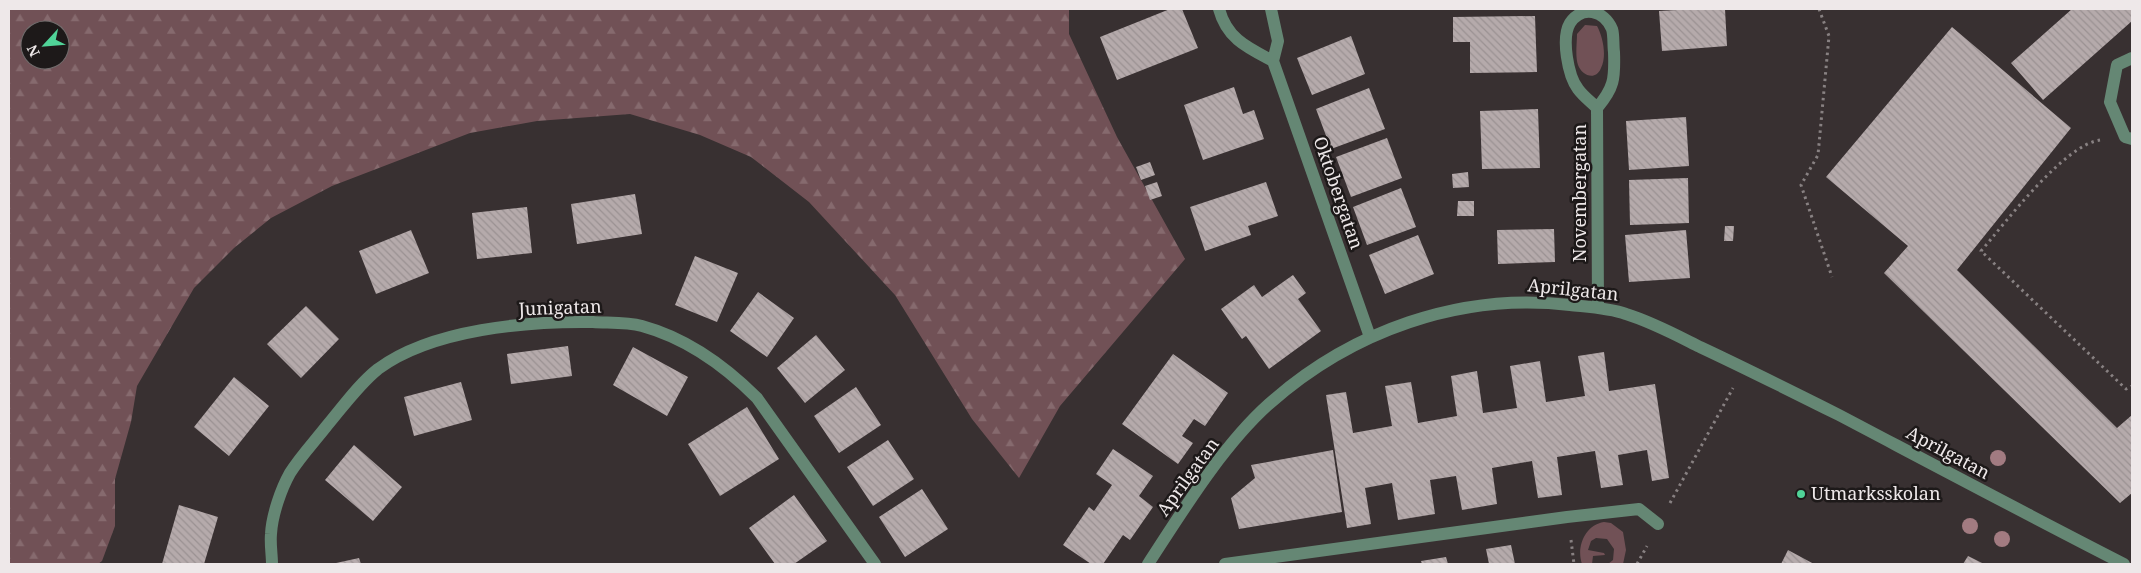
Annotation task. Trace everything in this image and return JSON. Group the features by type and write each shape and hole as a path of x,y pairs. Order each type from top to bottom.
{"street":[{"path":"1219,9 1222,22 1231,34 1249,49 1273,61"},
{"name":"Oktobergatan","path":"1271,9 1278,41 1273,61 1370,337"},
{"name":"Novembergatan","path":"1597,108 1577,89 1566,55 1569,24 1576,16 1587,12 1597,12 1606,19 1612,30 1613,78 1610,93 1597,108 1598,308"},
{"path":"2129,138 2110,102 2117,65 2132,58"},
{"name":"Aprilgatan","path":"1154,562 1216,466 1237,438 1267,406 1311,370 1370,337 1447,311 1491,304 1521,302 1598,308 1626,314 1745,368 2124,564"},
{"name":"Junigatan","path":"272,564 271,534 278,504 290,473 353,394 377,370 401,355 454,336 478,331 572,322 641,326 674,338 714,361 757,398 874,564"},
{"path":"1225,564 1567,517 1639,509 1658,524"}],"path":[{"path":"1819,9 1829,36 1818,154 1801,185 1832,277"},
{"path":"2129,138 2091,141 2051,169 1981,251 2126,389 2132,386"},
{"path":"1637,564 1745,368"}],"green space":[{"path":"9,9 1069,9 1069,34 1117,137 1185,259 1060,406 1019,478 972,419 895,295 809,202 751,157 700,135 630,114 537,121 470,133 332,186 271,218 234,248 194,288 137,386 131,422 115,479 115,526 102,561 98,564 9,564"},
{"path":"1585,25 1597,26 1604,47 1603,63 1599,72 1593,76 1583,72 1577,61 1577,34"},
{"path":"1611,523 1623,532 1626,550 1623,564 1608,564 1613,560 1614,549 1607,539 1596,538 1591,541 1588,550 1604,553 1605,555 1593,556 1592,564 1582,564 1580,557 1581,544 1587,532 1597,524"}],"building":[{"path":"1170,9 1182,9 1198,48 1117,80 1100,37"},
{"path":"1725,9 1727,46 1662,51 1659,11"},
{"path":"2072,9 2132,9 2132,21 2043,100 2011,63"},
{"path":"1535,16 1537,72 1470,73 1470,42 1453,42 1453,17"},
{"path":"1952,27 2071,128 1957,270 2117,428 2132,415 2132,493 2120,503 1884,273 1908,246 1826,177"},
{"path":"1351,36 1365,74 1312,95 1297,58"},
{"path":"1234,87 1243,114 1254,110 1264,139 1203,160 1184,105"},
{"path":"1369,88 1385,129 1331,149 1316,109"},
{"path":"1538,109 1540,168 1482,169 1480,111"},
{"path":"1686,117 1689,166 1629,170 1626,121"},
{"path":"1387,138 1402,178 1351,197 1336,157"},
{"path":"1150,162 1155,175 1141,180 1136,167"},
{"path":"1468,172 1469,187 1453,188 1452,174"},
{"path":"1688,178 1689,223 1630,225 1629,180"},
{"path":"1157,182 1162,196 1150,200 1145,186"},
{"path":"1266,182 1278,216 1248,226 1251,235 1205,251 1190,207"},
{"path":"1401,188 1416,227 1367,245 1353,207"},
{"path":"635,194 642,234 577,244 571,204"},
{"path":"1458,201 1474,201 1474,216 1457,216"},
{"path":"527,207 532,253 477,259 472,213"},
{"path":"1725,226 1734,226 1733,241 1724,241"},
{"path":"1554,229 1555,262 1498,264 1497,230"},
{"path":"411,230 429,273 376,294 359,251"},
{"path":"1686,230 1690,278 1629,282 1625,235"},
{"path":"1418,235 1434,274 1385,294 1369,255"},
{"path":"695,256 738,273 717,322 675,305"},
{"path":"1293,275 1306,293 1298,299 1321,331 1269,369 1246,336 1242,339 1221,309 1254,285 1262,297"},
{"path":"758,292 794,318 767,357 730,331"},
{"path":"306,306 339,339 301,378 267,344"},
{"path":"816,335 845,370 805,403 777,368"},
{"path":"568,346 572,376 511,384 507,354"},
{"path":"633,347 688,377 667,416 613,385"},
{"path":"1604,352 1609,391 1655,384 1669,478 1652,481 1647,450 1618,455 1623,485 1601,488 1595,451 1557,457 1562,495 1538,498 1532,461 1492,468 1497,504 1462,510 1456,476 1430,480 1435,514 1398,520 1392,483 1365,488 1371,524 1347,528 1326,395 1346,392 1353,433 1392,426 1385,386 1411,382 1418,423 1457,416 1451,376 1477,371 1483,413 1517,408 1510,366 1540,361 1546,402 1585,396 1578,356"},
{"path":"1173,354 1228,393 1205,426 1194,419 1182,436 1193,443 1178,464 1122,424"},
{"path":"234,377 269,406 229,456 194,427"},
{"path":"461,382 472,420 414,436 404,397"},
{"path":"856,387 881,425 839,453 814,416"},
{"path":"747,407 779,459 720,496 688,444"},
{"path":"888,440 914,479 873,506 847,467"},
{"path":"354,445 402,487 373,521 325,480"},
{"path":"1113,449 1153,476 1139,496 1153,507 1130,540 1123,535 1103,564 1091,564 1063,545 1089,507 1094,511 1112,485 1096,474"},
{"path":"1333,450 1342,512 1239,529 1231,498 1255,478 1251,465"},
{"path":"922,489 948,529 905,557 879,517"},
{"path":"794,495 827,541 794,564 775,564 749,528"},
{"path":"179,505 218,517 204,564 162,564"},
{"path":"1511,545 1515,564 1489,564 1486,549"},
{"path":"1788,550 1814,564 1781,564"},
{"path":"1968,556 1984,564 1963,564"},
{"path":"1446,557 1448,564 1422,564 1421,561"},
{"path":"359,558 361,564 336,564 336,563"}],"place":[{"name":"Utmarksskolan","path":"1801,494"}]}
